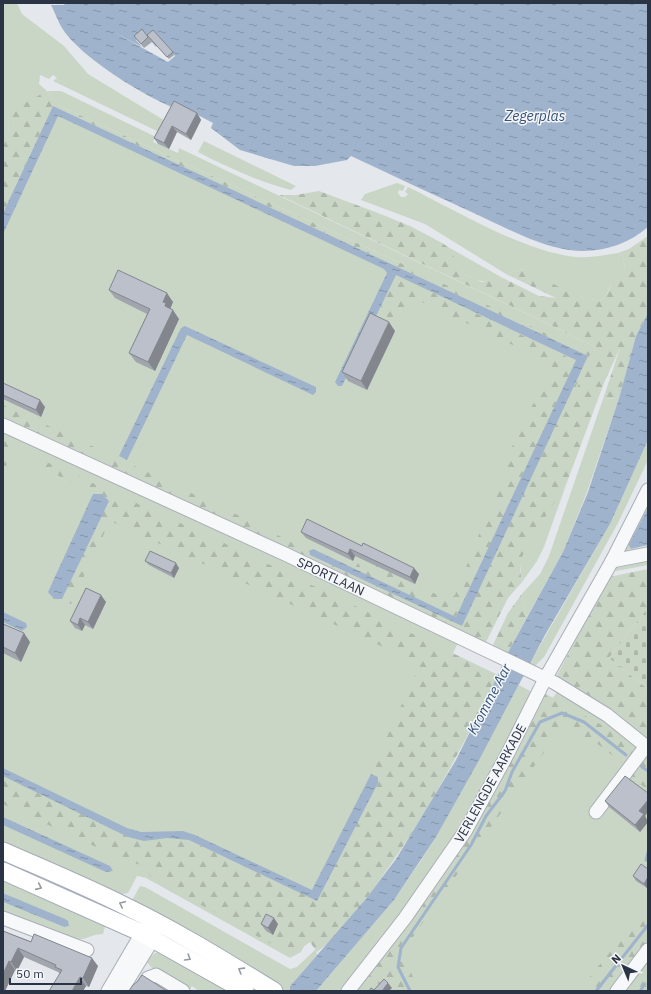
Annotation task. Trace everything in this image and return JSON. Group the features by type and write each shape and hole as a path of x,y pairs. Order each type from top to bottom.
{"main road":[{"path":"3,851 118,903 156,922 234,966 274,991"},
{"path":"3,871 148,936 245,991"}],"street":[{"name":"SPORTLAAN","path":"3,425 278,550 497,655 545,679 607,715 647,747"},
{"name":"VERLENGDE AARKADE","path":"348,991 405,918 466,830 508,753 545,679 612,561 648,490"},
{"path":"612,561 648,554"},
{"path":"596,812 647,747"},
{"path":"3,918 87,950"},
{"path":"121,991 156,922"},
{"path":"108,991 148,936"},
{"path":"617,991 643,967 648,950"},
{"path":"140,991 148,978 156,975 183,991"}],"green space":[{"path":"3,3 17,3 22,14 64,46 88,74 167,122 161,133 53,81 57,78 53,75 49,79 40,75 39,84 47,91 9,122 8,135 3,147"},
{"path":"47,91 61,91 156,137 153,142 178,153 179,148 596,347 593,354 601,358 338,882 301,952 290,958 146,878 137,876 128,893 122,894 120,898 3,845 3,213 53,106 400,268 407,266 58,105"},
{"path":"47,91 58,105 407,266 574,347 591,352 550,445 596,347 279,195 296,195 319,191 410,226 442,243 448,247 462,270 469,277 482,282 501,277 539,296 556,298 506,274 522,269 528,269 572,293 600,301 607,294 614,278 625,269 623,256 618,253 629,249 648,236 648,313 636,336 619,398 603,399 620,348 604,383 566,485 532,537 522,557 520,570 522,582 508,598 485,644 105,465 109,454 248,520 309,551 310,555 462,626 588,356 53,106 3,213 3,147 8,134 9,122 19,106"},
{"path":"204,141 296,186 291,190 279,187 221,164 198,152"},
{"path":"397,183 405,186 403,191 399,190 398,193 401,197 405,197 408,194 405,192 408,187 512,239 556,254 576,257 592,257 618,253 623,256 625,269 610,286 607,294 600,301 570,292 522,269 506,274 425,224 361,200 365,194"},
{"path":"448,247 501,277 482,281 468,276 457,264"},
{"path":"396,275 576,361 456,617 354,570 361,558 448,600 455,595 478,537 506,475 503,465 553,364 411,297 397,325 376,315"},
{"path":"619,398 587,492 563,552 527,617 521,595 540,574 549,556 603,399"},
{"path":"3,405 94,447 89,457 3,418"},
{"path":"3,439 16,445 6,466 3,466"},
{"path":"648,440 648,460 619,521 544,657 535,666 530,663 610,524"},
{"path":"26,453 83,478 80,486 29,462 26,458"},
{"path":"88,481 235,548 498,675 443,781 412,832 359,909 343,928 317,952 310,942 291,955 151,877 146,867 120,858 3,804 3,776 128,837 144,841 170,838 189,840 317,900 378,783 383,777 371,772 420,664 110,521 71,604 58,604 53,602 54,599 62,598 108,501 102,494 93,494 85,488"},
{"path":"566,485 544,547 537,561 522,582 520,570 522,557 530,539"},
{"path":"648,498 648,508 629,546 631,549 648,546 648,551 626,553 624,549"},
{"path":"648,558 648,565 616,571 615,565"},
{"path":"648,569 648,608 609,658 648,689 648,736 556,677 609,577"},
{"path":"521,595 527,617 507,654 492,647 508,613"},
{"path":"648,608 648,689 609,658"},
{"path":"571,674 648,723 648,991 316,991 394,900 420,862 436,837 519,685 532,692 479,794"},
{"path":"546,694 607,728 635,751 625,765 599,745 569,727 560,730 414,935 405,956 418,991 386,991 366,974 394,940 539,699"},
{"path":"643,755 648,758 648,790 630,776"},
{"path":"3,881 105,926 103,934 82,939 73,938 53,933 3,913 3,902 64,927 68,921 3,893"},
{"path":"140,886 145,887 290,969 297,967 316,949 317,955 290,986 291,991 285,991 239,963 130,904"},
{"path":"648,912 648,942 609,991 578,991 633,924 639,924"},
{"path":"163,952 231,991 199,991 192,986 190,989 157,968 152,968 146,961 155,953"},
{"path":"639,974 648,978 648,991 626,991"}],"water":[{"name":"Zegerplas","path":"62,3 648,3 648,227 621,244 611,247 590,251 557,248 522,236 351,156 347,160 315,166 294,166 240,150 211,128 213,123 177,104 174,108 147,95 102,67 77,45 60,25 51,5 65,5","holes":["114,32 142,47 136,40 144,33 156,47 163,41 175,56 168,62"]},
{"path":"53,106 588,356 462,626 310,555 309,551 313,549 456,617 576,360 396,275 342,386 338,386 335,382 387,273 384,269 58,116 3,234 3,213"},
{"name":"Kromme Aar","path":"648,313 648,440 610,524 545,635 478,762 436,837 394,900 316,991 290,991 290,986 365,900 396,859 456,760 507,654 563,552 588,492 619,398 636,336"},
{"path":"185,326 316,387 316,392 313,395 187,335 127,460 119,456 181,328"},
{"path":"93,494 102,494 109,501 62,599 54,599 48,592"},
{"path":"648,508 648,545 631,549 629,544"},
{"path":"3,612 26,623 27,627 22,631 3,622"},
{"path":"3,768 127,828 141,832 183,831 195,835 312,890 371,774 378,777 378,783 317,901 189,840 167,838 144,841 128,837 3,776"},
{"path":"3,817 110,866 113,871 106,872 3,825"},
{"path":"3,893 65,919 68,921 69,926 64,927 3,902"}],"building":[{"path":"142,29 148,37 141,44 134,36"},
{"path":"153,30 173,52 167,57 147,35"},
{"path":"174,101 197,113 186,134 172,126 164,143 154,138"},
{"path":"118,270 167,293 163,302 166,303 165,306 173,310 148,362 129,353 150,309 109,290"},
{"path":"370,313 389,322 361,381 342,372"},
{"path":"3,383 40,400 36,410 3,395"},
{"path":"307,519 362,546 363,543 414,568 410,577 350,549 348,554 301,532"},
{"path":"150,551 176,563 171,573 145,561"},
{"path":"86,588 101,595 88,622 80,618 78,625 70,621"},
{"path":"3,624 24,633 15,653 3,647"},
{"path":"625,776 648,793 648,800 639,811 644,814 635,825 605,801"},
{"path":"641,864 648,869 648,877 644,884 633,876"},
{"path":"266,914 274,918 268,928 261,924"},
{"path":"3,931 31,942 34,934 92,958 83,978 80,977 72,991 49,991 62,970 55,967 56,965 18,948 11,962 9,961 3,974"},
{"path":"142,975 167,991 129,991"},
{"path":"384,979 388,983 382,991 369,991 371,988 374,990"}],"waterway":[{"path":"410,991 398,967 401,948 471,845 486,816 505,791 512,772 540,722 562,713 584,722 626,755"},
{"path":"642,767 648,771"},
{"path":"648,852 646,860 648,861"},
{"path":"596,991 648,925"},
{"path":"640,991 645,984"}]}
